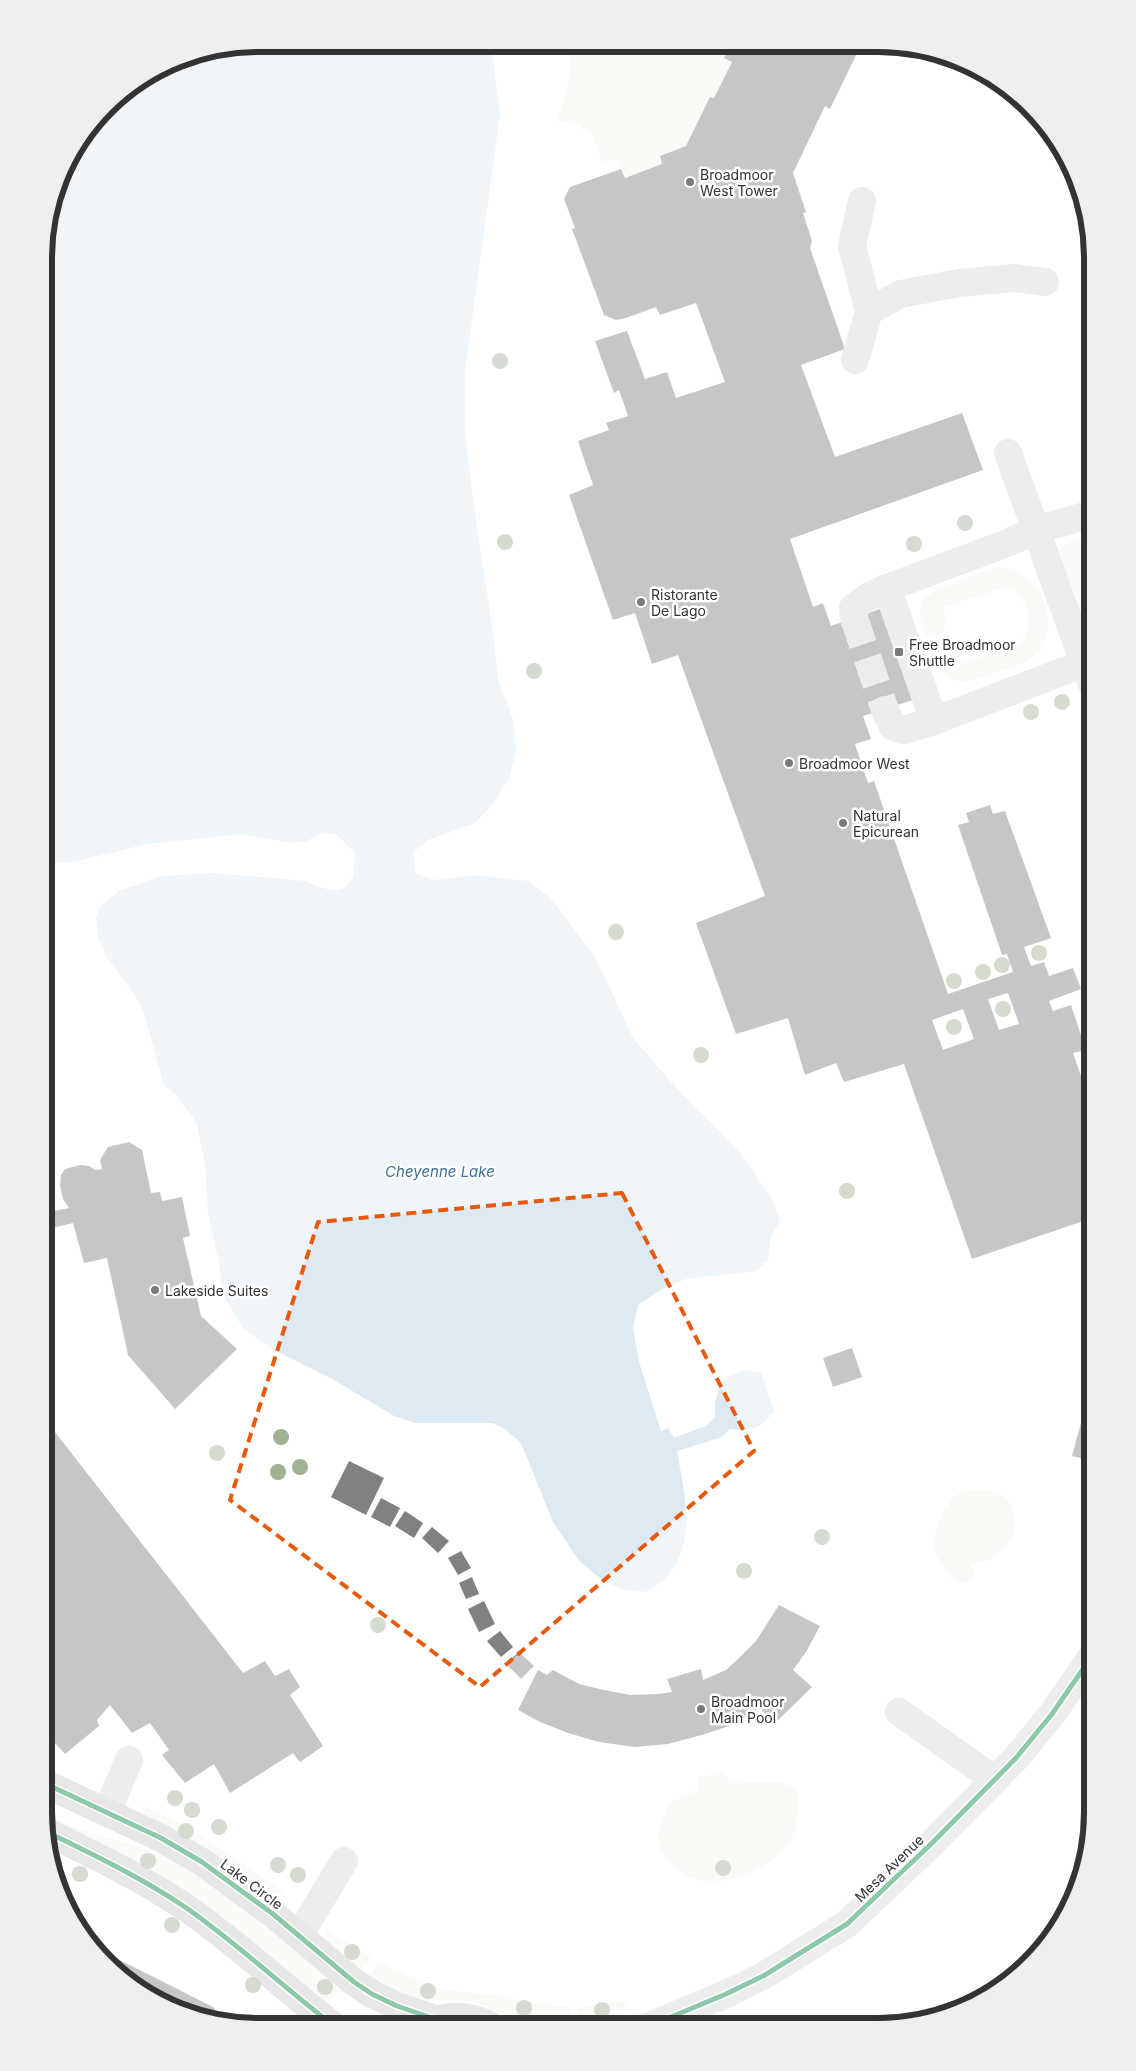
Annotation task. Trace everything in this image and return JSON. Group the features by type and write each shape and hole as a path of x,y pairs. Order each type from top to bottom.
{"main road":[{"name":"Lake Circle","path":"52,1787 160,1838 202,1862 273,1914 354,1982 372,1994 420,2018"},
{"path":"54,1836 164,1893 187,1908 324,2018"},
{"path":"448,2018 459,2016 468,2018"}],"street":[{"path":"854,360 869,311 852,246 862,201"},
{"path":"869,311 901,294 959,283 1014,278 1045,282"},
{"path":"1008,453 1084,653"},
{"path":"854,618 853,608 866,598 886,588 1005,544 1036,530 1084,516"},
{"path":"886,588 934,721"},
{"path":"885,710 893,726 904,730 1084,670"},
{"name":"Mesa Avenue","path":"681,2018 763,1976 847,1924 1016,1758 1052,1714 1084,1668"},
{"path":"899,1712 995,1780"},
{"path":"107,1812 128,1760"},
{"path":"299,1936 344,1861"}],"highlighted area":[{"path":"622,1193 754,1451 480,1687 230,1500 318,1222"}],"shaded area":[{"path":"571,52 727,52 724,58 732,62 714,98 710,97 686,146 660,156 662,164 625,178 617,158 603,162 592,133 576,124 558,120 569,80"},
{"path":"1084,537 1084,625 1059,553 1063,546"},
{"path":"996,567 1011,569 1025,576 1035,587 1043,600 1047,614 1048,629 1043,643 1029,660 1013,667 970,681 955,681 938,669 932,649 951,647 961,664 1021,643 1026,636 1029,618 1024,601 1012,590 1003,588 942,608 946,621 944,631 929,636 927,636 922,624 920,607 928,595"},
{"path":"967,1490 985,1490 1001,1495 1011,1505 1015,1518 1014,1535 1006,1546 991,1558 972,1564 973,1575 970,1583 960,1582 952,1578 939,1560 935,1546 937,1528 945,1510 956,1496"},
{"path":"724,1771 728,1781 780,1782 797,1789 796,1825 794,1834 786,1846 762,1867 733,1879 703,1881 689,1877 681,1872 665,1856 659,1842 661,1825 670,1803 699,1790 698,1778"},
{"path":"143,1806 198,1834 284,1892 278,1898 202,1846 143,1813"},
{"path":"52,1817 73,1827 162,1854 210,1884 342,1989 326,2006 53,1826"},
{"path":"326,1930 371,1957 361,1970 326,1942"},
{"path":"379,1962 432,1987 459,1992 499,1995 522,2001 569,2007 569,2018 512,2018 490,2008 464,2000 440,2001 422,1999 391,1988 369,1977"},
{"path":"629,2000 624,2010 603,2018 581,2018 578,2012 579,2007"}],"water":[{"name":"Cheyenne Lake","path":"259,52 492,52 500,114 465,371 465,434 498,680 513,720 516,752 508,780 492,805 475,823 428,840 413,853 416,874 436,880 474,875 529,881 550,898 595,957 633,1038 670,1081 740,1152 771,1198 780,1221 771,1236 768,1260 755,1271 686,1279 660,1290 638,1305 633,1327 639,1362 661,1431 668,1428 674,1438 706,1426 715,1417 715,1402 719,1388 726,1378 743,1370 761,1373 774,1412 755,1428 730,1429 722,1437 677,1451 685,1500 686,1532 683,1548 677,1563 660,1583 645,1592 623,1590 605,1582 580,1562 553,1522 521,1443 505,1429 493,1423 415,1423 394,1416 334,1380 268,1347 243,1328 224,1297 208,1214 205,1163 196,1121 177,1095 164,1085 144,1013 135,995 107,958 98,937 96,918 102,904 119,891 161,876 213,873 306,881 325,889 339,890 350,883 354,870 355,853 336,834 321,833 307,841 291,843 242,834 147,844 77,861 52,863 52,259 56,218 63,192 80,156 95,133 113,113 144,87 180,68 218,56"}],"building":[{"name":"Broadmoor West","path":"727,52 858,52 830,109 825,106 793,173 806,212 803,213 812,241 810,248 845,349 801,365 835,457 962,413 983,470 790,539 813,607 823,603 831,626 880,609 913,700 863,716 871,739 855,744 868,783 874,781 948,994 1013,972 1007,954 1002,955 958,825 969,822 966,813 990,805 993,814 1005,811 1051,938 1024,947 1031,966 1044,962 1049,976 1073,968 1081,989 1049,1001 1053,1011 1071,1005 1084,1044 1084,1050 1073,1053 1084,1085 1084,1221 972,1259 904,1064 844,1082 836,1063 805,1075 788,1018 736,1034 696,923 765,896 678,655 652,664 635,613 613,620 569,495 593,485 578,441 609,430 606,423 628,416 619,390 614,393 595,341 627,331 645,379 667,372 676,398 725,382 696,303 660,315 656,307 616,320 604,315 572,229 575,228 564,199 570,187 621,169 625,178 662,164 660,156 686,146 710,97 714,98 732,62 724,58","holes":["1008,993 1019,1024 999,1030 988,999","963,1009 974,1039 943,1050 932,1020"]},
{"name":"Lakeside Suites","path":"129,1142 142,1150 151,1193 160,1192 162,1201 182,1197 190,1236 183,1238 201,1316 237,1349 175,1409 128,1355 107,1258 84,1263 73,1223 52,1228 52,1211 69,1208 63,1199 60,1186 61,1175 65,1169 80,1165 89,1166 95,1170 102,1169 100,1160 108,1147"},
{"path":"852,1348 862,1377 833,1387 823,1358"},
{"path":"1084,1412 1084,1459 1072,1456"},
{"path":"52,1428 243,1673 265,1661 275,1676 289,1669 300,1687 290,1695 323,1746 300,1762 293,1753 230,1793 214,1764 185,1783 162,1755 169,1750 150,1723 132,1733 110,1705 97,1720 99,1726 65,1754 52,1740"},
{"path":"349,1461 384,1478 366,1515 331,1497"},
{"path":"381,1498 400,1508 390,1527 371,1517"},
{"path":"405,1511 423,1523 414,1538 395,1526"},
{"path":"432,1527 449,1541 438,1553 422,1538"},
{"path":"461,1551 471,1568 458,1575 448,1558"},
{"path":"472,1577 479,1594 466,1599 459,1583"},
{"path":"484,1601 495,1624 479,1632 468,1609"},
{"path":"779,1605 820,1626 806,1652 793,1670 812,1687 774,1724 760,1708 732,1725 705,1734 668,1744 635,1747 599,1742 568,1733 540,1722 518,1710 538,1670 547,1675 553,1670 579,1684 630,1695 672,1692 667,1679 701,1669 703,1680 726,1670 740,1657 756,1641"},
{"path":"500,1631 513,1647 501,1657 487,1641"},
{"path":"519,1652 534,1666 521,1679 506,1664"},
{"path":"111,1955 213,2007 220,2015 192,2008 156,1991 133,1976"}],"tunnel":[{"path":"854,618 885,710"}],"cycle path":[{"path":"669,2018 763,1976 847,1924 932,1843 1016,1758 1052,1714 1084,1668"},
{"path":"52,1787 161,1838 202,1862 273,1914 354,1982 372,1994 397,2006 432,2018"},
{"path":"54,1835 169,1896 223,1935 324,2018"}],"place":[{"name":"Broadmoor West Tower","path":"690,182"},
{"name":"Ristorante De Lago","path":"641,602"},
{"name":"Free Broadmoor Shuttle","path":"899,652"},
{"name":"Broadmoor West","path":"789,763"},
{"name":"Natural Epicurean","path":"843,823"},
{"name":"Lakeside Suites","path":"155,1290"},
{"name":"Broadmoor Main Pool","path":"701,1709"}]}
